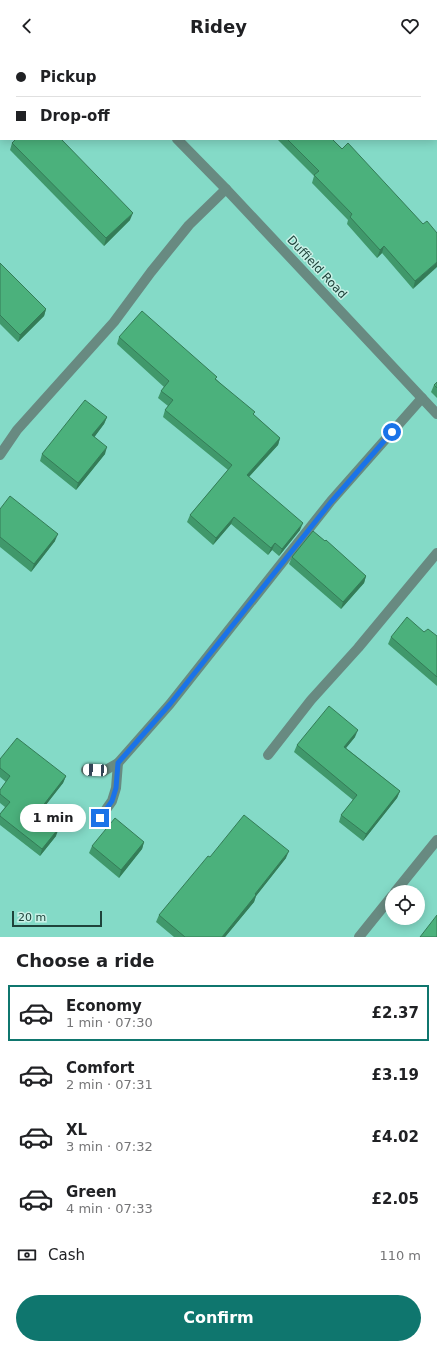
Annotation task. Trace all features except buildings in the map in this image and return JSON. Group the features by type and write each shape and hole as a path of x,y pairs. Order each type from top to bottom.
{"street":[{"name":"Duffield Road","path":"178,140 226,189 437,414"},
{"path":"0,455 17,430 114,322 189,224 226,189"},
{"path":"86,770 104,771 118,763 170,704 331,502 422,398"},
{"path":"268,755 311,700 358,648 437,552"},
{"path":"100,818 112,801 116,788 118,763"},
{"path":"401,885 437,840"},
{"path":"359,937 385,905"}],"route":[{"path":"100,818 112,801 116,788 118,763 170,704 331,502 392,432"}]}
